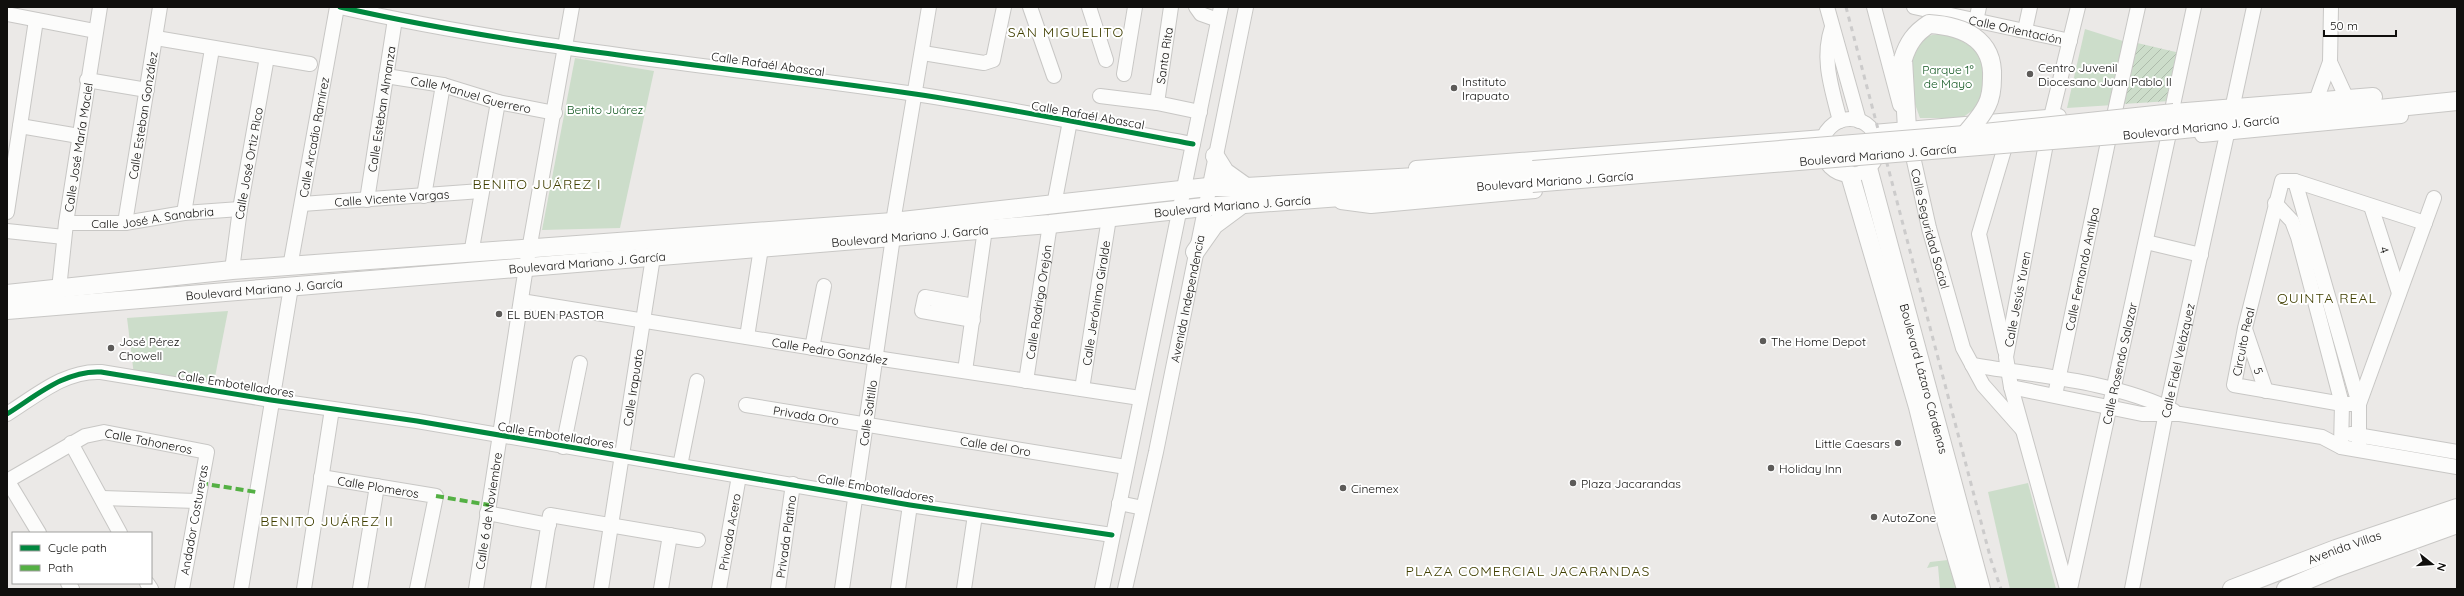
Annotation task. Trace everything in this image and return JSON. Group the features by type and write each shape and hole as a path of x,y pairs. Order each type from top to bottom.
{"main road":[{"path":"1907,128 1903,59 1907,46 1918,31 1929,24 1960,29 1982,43 1993,65 1992,86 1988,104 1965,135"},
{"name":"Boulevard Mariano J. García","path":"1532,177 1965,135 2172,121 2377,97 2453,97"},
{"name":"Boulevard Mariano J. García","path":"7,310 761,248 1054,205 1208,187 1324,190 1532,177 2453,97"},
{"path":"1215,156 1225,172 1246,187"},
{"name":"Boulevard Lázaro Cárdenas","path":"1871,163 1953,486 1981,589"},
{"name":"Boulevard Lázaro Cárdenas","path":"1850,175 1918,406 1932,467 1966,589"},
{"name":"Boulevard Mariano J. García","path":"7,294 232,270 530,250 893,229 985,229 1050,224 1204,207 1241,205 1324,190"},
{"path":"1195,252 1214,225 1241,205"},
{"path":"1932,467 1942,471 1953,486"},
{"name":"Avenida Villas","path":"2232,589 2336,549 2457,508"},
{"name":"Avenida Villas","path":"2286,589 2335,568 2457,524"}],"street":[{"name":"Calle José María Maciel","path":"59,289 66,223 87,80 100,7"},
{"name":"Calle Esteban González","path":"125,223 160,7"},
{"name":"Calle Arcadio Ramírez","path":"290,267 337,7"},
{"name":"Calle Rafaél Abascal","path":"340,7 395,19 566,47 916,94 1193,144"},
{"name":"Calle 6 de Noviembre","path":"476,589 487,513 501,436 526,267 555,113 572,7"},
{"name":"Calle Saltillo","path":"842,589 854,496 876,358 893,229 923,53 929,7"},
{"path":"923,53 984,63 993,60 1004,7"},
{"path":"1030,7 1054,76"},
{"path":"1089,7 1106,60"},
{"path":"1124,74 1135,7"},
{"name":"Santa Rita","path":"1157,103 1171,7"},
{"path":"1196,7 1201,14 1220,14"},
{"name":"Avenida Independencia","path":"1125,589 1246,7"},
{"path":"1827,7 1859,121 1873,132 1877,145 1871,163"},
{"name":"Calle Seguridad Social","path":"1874,7 1907,128 1912,157 1929,228 1963,348 1983,385 2025,432"},
{"name":"Calle Orientación","path":"1915,7 2070,41"},
{"path":"1976,21 1979,7"},
{"path":"2025,30 2030,7"},
{"name":"Calle Jesús Yuren","path":"2067,589 2025,432 2017,387 2008,371 2006,357 2051,117 2078,7"},
{"path":"2115,111 2138,7"},
{"name":"Calle Rosendo Salazar","path":"2070,589 2172,121 2194,7"},
{"path":"2234,100 2254,7"},
{"path":"2317,98 2330,62 2331,7"},
{"path":"7,14 95,31"},
{"name":"Avenida Independencia","path":"1102,589 1220,14"},
{"name":"Calle Esteban Almanza","path":"367,200 395,19"},
{"path":"7,212 10,171 20,126 36,20"},
{"path":"1832,26 1826,52 1829,75 1840,121"},
{"path":"156,38 212,49 310,64"},
{"path":"184,213 212,49"},
{"name":"Calle José Ortiz Rico","path":"232,270 240,209 267,57"},
{"path":"2330,62 2346,97"},
{"name":"Calle Manuel Guerrero","path":"386,76 443,85 498,102 555,113"},
{"path":"87,80 147,90"},
{"path":"424,196 443,85"},
{"path":"1100,96 1157,103 1200,112"},
{"path":"1859,121 1840,121 1833,125 1824,137 1822,146 1827,163 1837,172 1850,175 1871,163 1912,157 2108,142 2234,100 2377,97"},
{"path":"1873,132 2115,111 2172,121 2227,134 2435,112 2453,97"},
{"path":"471,254 498,102"},
{"path":"1054,205 1070,121"},
{"path":"20,126 79,136"},
{"name":"Calle Fidel Velázquez","path":"2132,589 2166,411 2227,134"},
{"path":"1324,190 1362,172 1824,137"},
{"path":"1788,140 1794,147 1796,155 1792,166"},
{"name":"Calle Fernando Amilpa","path":"2055,395 2108,142"},
{"path":"2004,150 1979,234 2006,357"},
{"path":"1608,154 1602,170 1609,185"},
{"path":"1324,190 1371,206 1609,185 1827,163"},
{"name":"Circuito Real","path":"2295,181 2282,181 2275,203 2245,328 2234,386 2342,404 2359,404"},
{"path":"2295,181 2425,223"},
{"path":"2295,181 2359,404 2359,449"},
{"name":"Calle Vicente Vargas","path":"302,204 481,191"},
{"path":"2359,404 2434,198"},
{"path":"2275,203 2292,221 2316,304 2342,404 2341,446"},
{"name":"4","path":"2371,206 2399,293"},
{"name":"Calle José A. Sanabria","path":"66,223 125,223 184,213 240,209"},
{"name":"Calle Jerónimo Giralde","path":"1082,389 1110,218"},
{"name":"Calle Rodrigo Orejón","path":"1026,381 1050,224"},
{"path":"965,372 985,229"},
{"path":"7,231 64,237"},
{"path":"2146,242 2201,255"},
{"path":"747,337 761,248"},
{"name":"Calle Irapuato","path":"601,589 653,257"},
{"path":"812,348 824,286"},
{"path":"241,589 271,400 291,287"},
{"name":"Calle Pedro González","path":"521,301 643,319 965,372 1140,398"},
{"path":"2316,304 2330,301"},
{"name":"5","path":"2245,328 2266,391"},
{"path":"563,447 580,363"},
{"path":"1972,365 2058,379 2143,397 2166,411"},
{"name":"Calle Embotelladores","path":"7,414 66,377 85,371 501,436 793,484 910,505 1112,535"},
{"path":"2024,374 2017,387 2142,414 2166,411 2322,437 2341,446 2457,467"},
{"path":"680,466 697,381"},
{"name":"Privada Oro","path":"746,405 866,425"},
{"path":"304,589 332,409"},
{"name":"Calle del Oro","path":"866,425 1126,467"},
{"name":"Calle Tahoneros","path":"7,481 71,443 85,436 104,432 207,452"},
{"path":"2322,437 2341,432 2457,452"},
{"path":"71,443 119,532"},
{"name":"Andador Costureras","path":"182,589 207,452"},
{"name":"Privada Acero","path":"719,589 739,476"},
{"name":"Calle Plomeros","path":"321,477 436,496 417,589"},
{"path":"7,481 38,532"},
{"name":"Privada Platino","path":"778,589 793,484"},
{"path":"360,589 377,486"},
{"path":"102,498 197,501"},
{"path":"1119,503 1143,508"},
{"path":"898,589 910,505"},
{"path":"487,513 549,525"},
{"path":"964,589 975,514"},
{"path":"538,589 550,515 611,524 698,540"},
{"path":"661,589 670,534"}],"green space":[{"path":"2085,29 2126,42 2113,105 2067,108"},
{"name":"Parque 1º de Mayo","path":"1938,34 1954,37 1976,49 1983,60 1985,91 1973,110 1962,118 1920,118 1911,93 1908,54 1922,37"},
{"path":"2133,42 2180,53 2170,101 2123,104"},
{"name":"Benito Juárez","path":"575,58 654,71 620,228 542,230"},
{"path":"228,311 213,387 134,375 127,318"},
{"path":"2028,483 2056,589 2010,589 1988,492"},
{"path":"1948,560 1956,589 1940,589 1938,566 1927,568 1930,562"}],"railway":[{"path":"1846,7 1991,560 2001,589"}],"marked path":[{"path":"200,483 256,492"},
{"path":"436,496 489,505"}],"cycle path":[{"path":"340,7 411,22 555,46 950,99 1193,144"},
{"path":"7,414 40,392 63,380 88,372 101,372 271,400 417,421 910,505 1112,535"}],"place":[{"name":"Centro Juvenil Diocesano Juan Pablo II","path":"2030,74"},
{"name":"Instituto Irapuato","path":"1454,88"},
{"name":"EL BUEN PASTOR","path":"499,314"},
{"name":"The Home Depot","path":"1763,341"},
{"name":"José Pérez Chowell","path":"111,348"},
{"name":"Little Caesars","path":"1898,443"},
{"name":"Holiday Inn","path":"1771,468"},
{"name":"Plaza Jacarandas","path":"1573,483"},
{"name":"Cinemex","path":"1343,488"},
{"name":"AutoZone","path":"1874,517"}],"district":[{"name":"SAN MIGUELITO","path":"1066,32"},
{"name":"BENITO JUÁREZ I","path":"537,184"},
{"name":"QUINTA REAL","path":"2327,298"},
{"name":"BENITO JUÁREZ II","path":"327,521"},
{"name":"PLAZA COMERCIAL JACARANDAS","path":"1528,571"}]}
